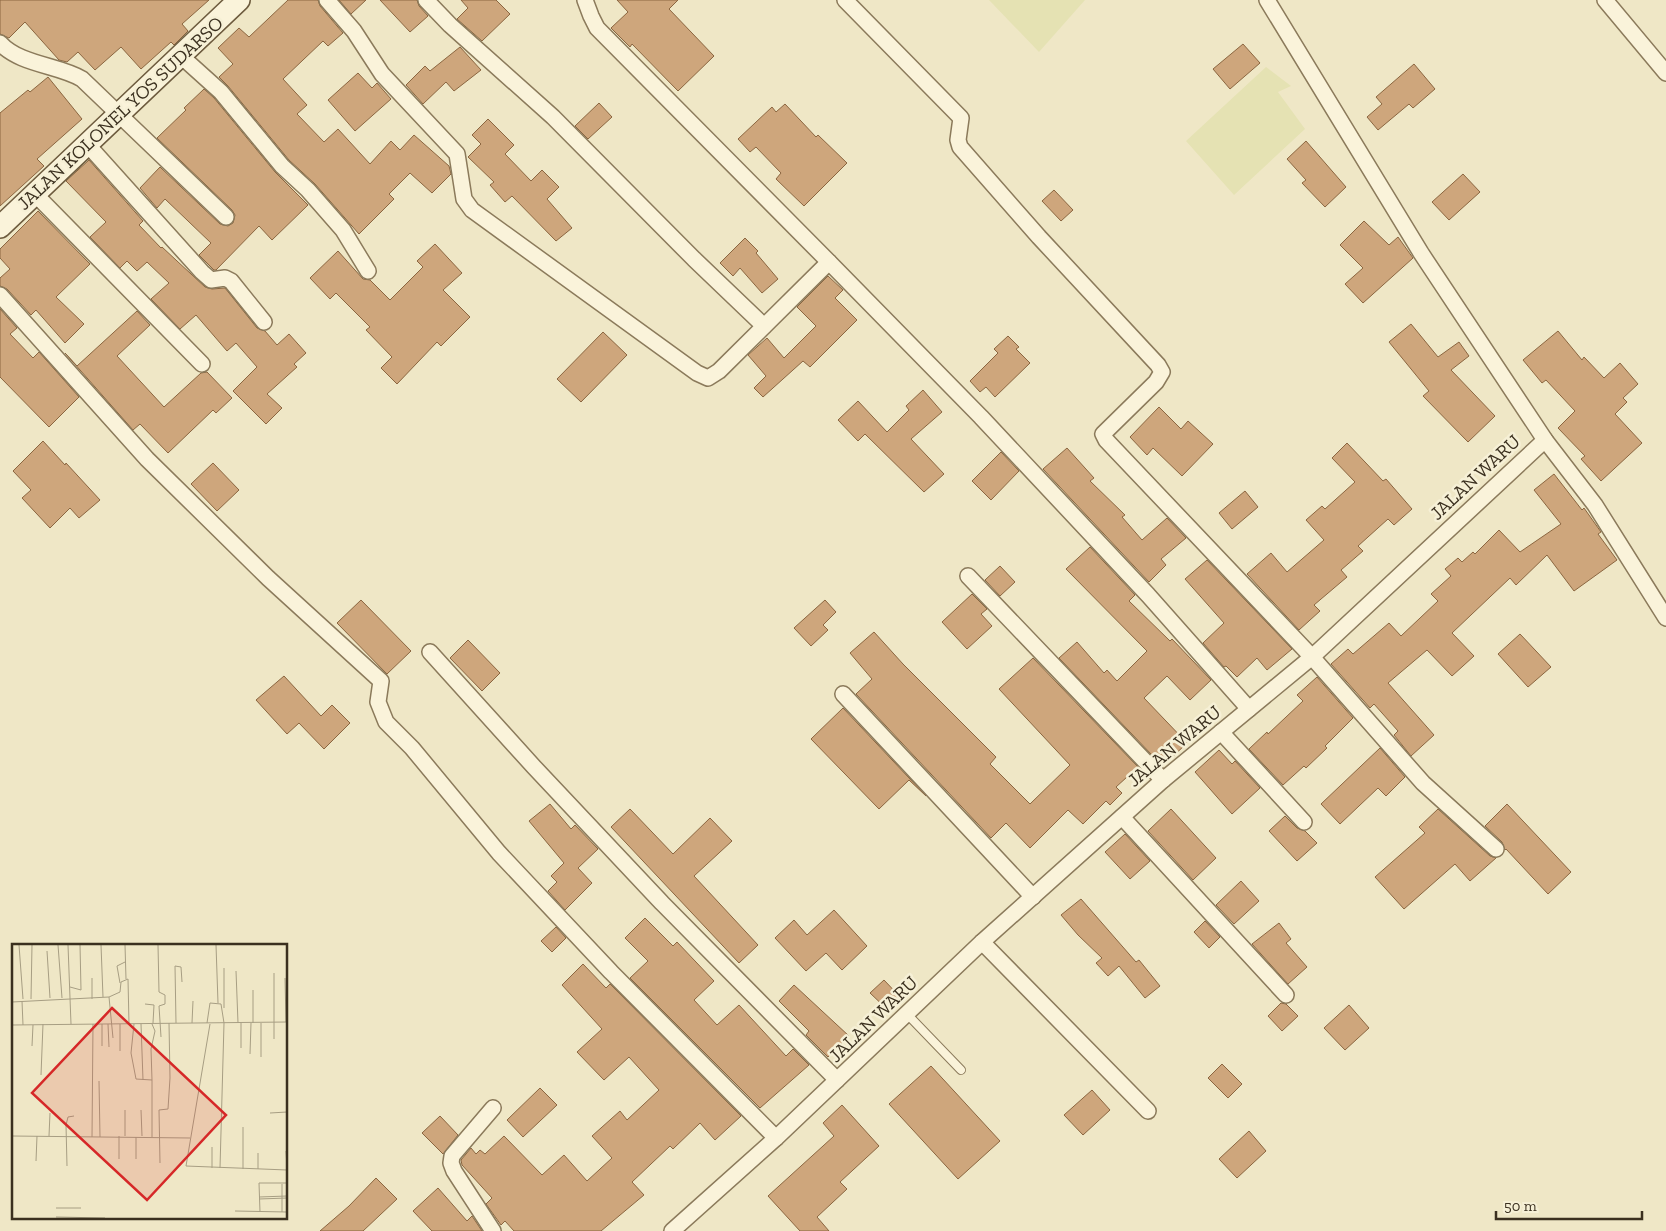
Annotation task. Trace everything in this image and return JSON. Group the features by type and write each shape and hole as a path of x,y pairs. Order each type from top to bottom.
{"street":[{"name":"JALAN KOLONEL YOS SUDARSO","path":"0,227 239,0"},
{"path":"327,0 354,31 382,74 457,154 464,199 472,210 697,373 708,378 719,372 828,262"},
{"path":"426,0 450,25 553,117 694,259 764,326"},
{"path":"585,0 597,28 982,417 1148,595 1249,709"},
{"path":"844,0 961,118 958,140 960,147 1158,365 1162,372 1156,382 1103,434 1106,440 1312,657 1422,783 1496,849"},
{"path":"1268,0 1421,253 1545,440"},
{"path":"1606,0 1666,73"},
{"path":"0,43 18,55 75,75 88,84 226,217"},
{"path":"181,56 221,92 282,166 308,190 337,223 368,270"},
{"path":"87,144 202,272 210,280 225,278 231,281 264,322"},
{"path":"35,194 202,364"},
{"path":"0,295 147,459 268,578 381,682 378,702 386,722 412,748 499,853 611,972 776,1138"},
{"name":"JALAN WARU","path":"672,1231 776,1138 982,942 1163,780 1312,657 1545,440 1596,505 1666,618"},
{"path":"968,576 1163,780"},
{"path":"430,652 534,767 649,889 837,1080"},
{"path":"843,694 1033,897"},
{"path":"1221,732 1304,822"},
{"path":"1122,817 1286,995"},
{"path":"982,942 1148,1112"},
{"path":"493,1108 452,1156 452,1163 454,1171 493,1231"}],"lane":[{"path":"906,1014 960,1070"}],"shaded area":[{"path":"989,0 1085,0 1039,52"},
{"path":"1266,67 1291,86 1278,92 1305,129 1234,195 1186,141"}],"building":[{"path":"0,0 209,0 182,24 188,31 174,45 171,42 141,69 121,47 95,70 78,52 67,62 59,60 25,22 9,38 0,34"},
{"path":"288,0 318,0 320,6 343,33 328,46 323,41 283,79 307,105 297,114 324,142 338,129 370,164 391,141 400,150 414,135 449,166 451,174 432,193 410,173 389,194 394,199 359,234 315,184 289,160 219,77 233,64 218,48 239,28 249,37"},
{"path":"339,0 366,0 351,14"},
{"path":"380,0 417,0 419,6 428,16 410,32"},
{"path":"461,0 496,0 510,14 482,41 457,19 468,8"},
{"path":"617,0 678,0 669,9 714,56 678,91 632,44 630,47 611,28 628,12"},
{"path":"1243,44 1260,63 1230,89 1213,69"},
{"path":"460,47 481,70 454,91 446,82 423,104 406,85 425,66 430,71"},
{"path":"1414,64 1435,89 1413,108 1409,104 1378,130 1367,117 1382,104 1376,97"},
{"path":"358,73 372,88 377,83 391,99 355,131 328,100"},
{"path":"48,77 82,119 37,159 44,166 0,206 0,113 28,90 30,92"},
{"path":"204,89 214,98 275,172 308,205 272,240 259,226 216,270 199,255 211,243 165,199 157,208 140,188 160,167 220,224 228,226 233,223 235,215 232,210 157,138 186,110 184,108"},
{"path":"599,103 612,117 588,139 575,126"},
{"path":"785,104 816,137 818,135 847,163 804,206 776,179 781,173 756,147 750,152 738,139 772,107 776,112"},
{"path":"488,119 514,145 505,154 531,181 542,170 559,187 547,199 572,228 556,241 512,196 505,202 490,185 494,182 468,157 481,144 472,135"},
{"path":"1306,141 1346,187 1325,207 1302,183 1306,180 1287,159"},
{"path":"89,160 143,221 139,225 161,248 205,287 212,289 225,288 257,328 265,331 277,345 289,334 306,353 294,364 297,367 267,394 282,408 266,424 233,391 257,367 236,343 227,351 196,315 180,329 151,299 169,283 147,262 137,271 127,261 120,268 90,237 106,222 66,181"},
{"path":"1463,174 1480,192 1449,220 1432,202"},
{"path":"1054,190 1073,210 1061,221 1042,201"},
{"path":"38,211 90,264 56,297 84,324 65,343 36,310 31,315 7,289 0,286 0,278 10,269 0,258 0,249"},
{"path":"1364,221 1389,245 1398,237 1413,258 1363,303 1345,284 1363,268 1340,245"},
{"path":"745,238 758,251 756,253 778,279 762,293 740,268 733,276 720,263"},
{"path":"435,244 462,273 443,290 470,317 441,346 437,342 397,384 381,368 392,357 366,330 370,327 336,293 330,299 310,278 338,251 363,279 370,280 390,300 423,267 417,261"},
{"path":"828,276 843,290 835,298 857,320 810,367 803,361 763,397 754,388 766,376 748,355 767,338 784,358 816,326 797,307"},
{"path":"0,309 17,328 10,334 33,358 39,352 79,397 49,427 0,377"},
{"path":"137,311 150,325 117,356 164,407 201,373 207,372 232,398 216,413 213,410 168,453 140,424 133,430 65,353 77,366"},
{"path":"1411,324 1438,357 1459,342 1469,356 1451,370 1495,416 1468,442 1423,396 1429,391 1389,342"},
{"path":"1558,331 1582,360 1584,357 1604,378 1620,363 1638,384 1623,398 1627,402 1615,414 1642,443 1601,481 1581,459 1585,456 1558,428 1575,411 1546,380 1542,383 1523,360"},
{"path":"603,332 627,355 581,402 557,379"},
{"path":"1008,336 1019,347 1016,349 1030,363 995,397 986,387 980,392 970,381 998,353 994,349"},
{"path":"923,390 942,412 911,439 944,474 924,492 865,434 858,441 838,420 858,401 887,432 909,410 906,406"},
{"path":"1159,407 1181,429 1188,421 1213,444 1182,476 1153,448 1147,455 1130,437"},
{"path":"43,441 100,500 79,518 70,508 50,528 22,498 31,490 13,471"},
{"path":"1347,443 1383,481 1386,479 1412,509 1394,525 1388,519 1358,546 1363,551 1341,570 1347,577 1314,605 1320,611 1299,630 1247,574 1271,553 1287,572 1324,540 1306,520 1322,506 1325,509 1355,482 1332,458"},
{"path":"1067,448 1094,478 1090,481 1125,515 1122,517 1142,540 1167,518 1186,538 1161,559 1166,565 1149,582 1043,469"},
{"path":"1001,452 1019,471 991,500 972,481"},
{"path":"213,463 239,490 217,511 191,484"},
{"path":"1554,474 1582,510 1584,508 1601,532 1598,534 1617,560 1574,591 1547,555 1516,585 1510,578 1452,633 1474,656 1452,676 1427,650 1388,683 1434,735 1411,756 1394,735 1398,731 1374,704 1370,708 1331,664 1348,649 1353,654 1389,623 1401,636 1438,601 1431,594 1451,576 1445,569 1458,558 1462,562 1473,552 1475,554 1499,530 1520,552 1561,524 1534,490"},
{"path":"1245,491 1258,507 1232,529 1219,513"},
{"path":"1090,547 1135,595 1129,601 1170,641 1172,639 1211,680 1190,700 1167,676 1144,698 1187,743 1165,764 1154,753 1152,755 1059,658 1077,642 1104,673 1107,670 1117,681 1147,651 1066,569"},
{"path":"1207,560 1292,649 1267,670 1257,658 1237,677 1226,666 1224,667 1203,643 1224,623 1185,579"},
{"path":"1000,566 1015,582 1000,596 985,580"},
{"path":"972,594 987,609 981,614 992,626 967,649 942,622"},
{"path":"361,600 411,651 387,674 337,623"},
{"path":"825,600 836,612 823,625 828,630 811,646 794,628"},
{"path":"874,632 903,664 996,757 990,764 1030,804 1070,765 999,689 1033,658 1138,767 1116,787 1122,793 1110,805 1106,801 1083,824 1068,810 1030,848 1006,823 991,838 856,694 872,679 850,653"},
{"path":"1520,634 1551,667 1528,687 1498,654"},
{"path":"468,640 500,673 482,691 450,658"},
{"path":"284,676 321,716 332,705 350,723 324,749 299,723 287,734 256,700"},
{"path":"1317,677 1353,718 1325,746 1327,748 1306,768 1304,766 1283,785 1249,749 1303,701 1297,695"},
{"path":"843,708 926,796 909,780 879,809 811,739"},
{"path":"1380,748 1405,777 1386,796 1378,788 1340,824 1321,804"},
{"path":"1219,750 1232,764 1235,761 1260,788 1232,814 1195,772"},
{"path":"550,804 571,829 575,825 598,849 578,868 592,883 565,910 548,891 557,882 551,876 564,863 529,821"},
{"path":"1507,804 1571,872 1548,894 1505,850 1502,842 1485,826"},
{"path":"630,809 673,854 710,818 732,841 694,876 758,945 739,963 611,827"},
{"path":"1171,809 1216,858 1193,880 1148,831"},
{"path":"1438,809 1490,856 1496,858 1470,881 1455,864 1404,909 1375,877 1425,833 1419,827"},
{"path":"1285,816 1317,843 1297,861 1269,831"},
{"path":"1125,834 1150,861 1130,879 1105,852"},
{"path":"1241,881 1259,901 1234,924 1216,905"},
{"path":"1081,899 1136,962 1139,960 1160,986 1145,998 1119,966 1108,976 1096,963 1102,958 1061,915"},
{"path":"834,910 867,946 842,970 826,953 806,971 775,938 794,920 807,935"},
{"path":"645,918 673,946 677,942 714,981 694,1000 717,1025 739,1005 786,1056 793,1049 809,1065 760,1108 630,978 648,961 625,938"},
{"path":"1205,921 1220,937 1209,948 1194,932"},
{"path":"1279,923 1291,939 1286,943 1307,967 1288,984 1252,944"},
{"path":"556,927 566,938 552,952 541,941"},
{"path":"583,964 606,988 610,984 741,1116 715,1140 700,1123 673,1149 670,1146 632,1182 644,1195 601,1231 514,1231 505,1221 501,1225 486,1204 492,1198 462,1165 461,1160 471,1148 476,1154 480,1150 485,1154 504,1136 542,1175 564,1155 587,1181 612,1158 592,1136 620,1111 627,1120 659,1090 629,1057 604,1080 577,1052 602,1029 562,985"},
{"path":"884,980 902,999 889,1011 870,993"},
{"path":"794,985 849,1036 828,1057 806,1035 809,1031 779,1001"},
{"path":"1281,1003 1286,1004 1298,1016 1282,1031 1268,1016"},
{"path":"1349,1005 1369,1028 1345,1050 1324,1028"},
{"path":"1222,1064 1242,1084 1228,1098 1208,1078"},
{"path":"931,1066 1000,1141 958,1179 889,1104"},
{"path":"540,1088 557,1105 523,1137 507,1120"},
{"path":"1092,1090 1110,1110 1083,1135 1064,1115"},
{"path":"842,1105 879,1146 840,1182 847,1189 817,1217 829,1231 800,1231 768,1196 834,1136 823,1123"},
{"path":"440,1116 458,1135 443,1154 422,1133"},
{"path":"1249,1131 1266,1151 1237,1178 1219,1159"},
{"path":"376,1178 397,1199 363,1231 320,1231 349,1206"},
{"path":"438,1188 467,1221 472,1216 482,1231 432,1231 413,1211"}]}
